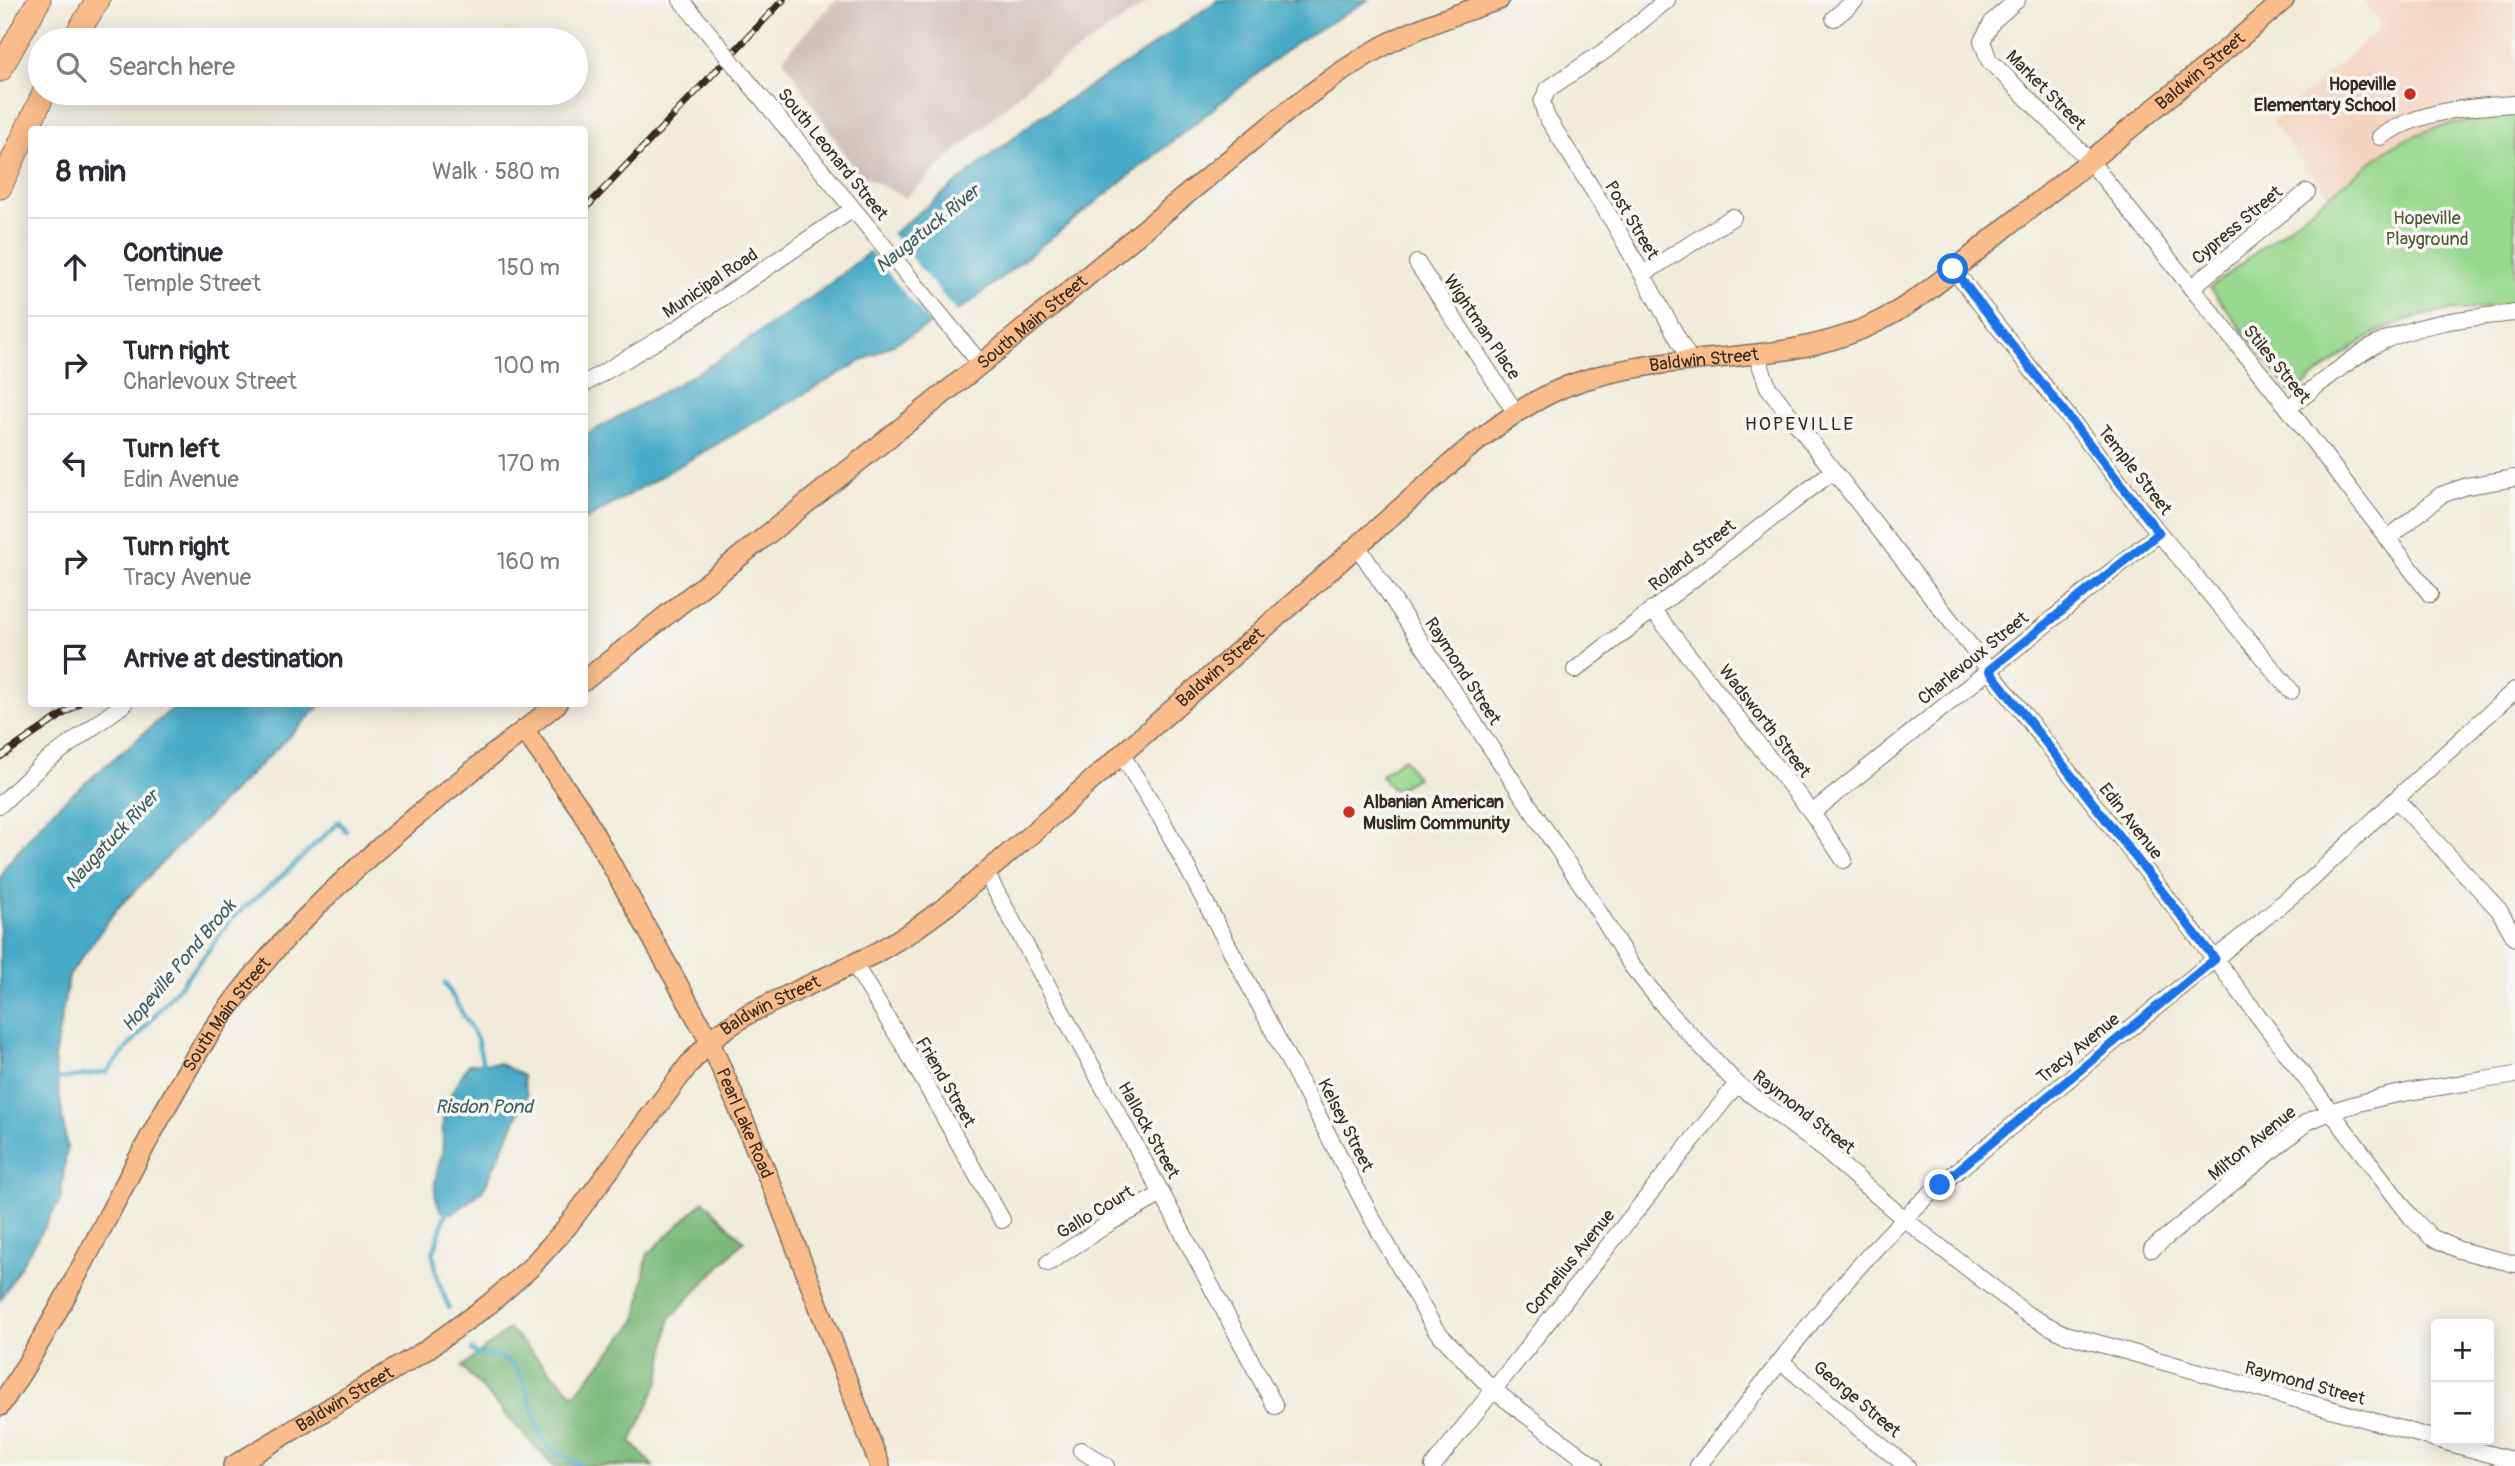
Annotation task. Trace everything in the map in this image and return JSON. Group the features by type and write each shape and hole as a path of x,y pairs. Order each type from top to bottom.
{"highway":[{"path":"0,70 39,0"},
{"path":"80,28 98,0"},
{"path":"29,126 38,105"},
{"path":"0,187 28,127"}],"main road":[{"name":"South Main Street","path":"588,678 981,364 1318,88 1401,37 1499,0"},
{"name":"Baldwin Street","path":"233,1466 447,1336 505,1291 566,1228 690,1063 710,1042 732,1023 748,1014 854,964 924,923 1122,755 1464,452 1516,413 1548,394 1592,377 1833,340 1870,326 1905,305 1953,269 2194,77 2284,0"},
{"name":"South Main Street","path":"0,1406 50,1324 180,1081 213,1029 252,976 296,926 356,869 421,812 552,707"},
{"name":"Pearl Lake Road","path":"524,730 581,810 710,1042 780,1205 880,1466"}],"street":[{"name":"South Leonard Street","path":"681,0 981,364"},
{"name":"Post Street","path":"1667,0 1606,50 1551,86 1542,98 1542,107 1615,225 1691,362"},
{"path":"1834,18 1856,0"},
{"name":"Market Street","path":"2017,0 1993,21 1982,41 1989,60 2090,161"},
{"path":"2380,136 2400,123 2425,115 2468,107 2515,104"},
{"name":"Stiles Street","path":"2090,161 2288,408 2430,594"},
{"name":"Cypress Street","path":"2191,288 2307,192"},
{"name":"Municipal Road","path":"588,382 675,330 853,208"},
{"path":"1643,274 1733,217"},
{"name":"Wightman Place","path":"1416,263 1516,413"},
{"name":"Temple Street","path":"1953,269 2159,533 2291,691"},
{"path":"2288,408 2374,346 2416,328 2453,319 2515,313"},
{"name":"Edin Avenue","path":"1756,353 1768,387 2215,959 2411,1217 2431,1237 2459,1250 2515,1264"},
{"name":"Roland Street","path":"1575,670 1833,471"},
{"path":"2389,538 2441,495 2467,486 2515,478"},
{"name":"Charlevoux Street","path":"1812,813 2159,533"},
{"name":"Raymond Street","path":"1358,547 1589,896 1631,965 1668,1011 1737,1084 1817,1144 1903,1217 2028,1315 2062,1333 2431,1437"},
{"name":"Wadsworth Street","path":"1653,609 1812,813 1844,860"},
{"name":"Tracy Avenue","path":"1698,1466 1854,1271 1903,1217 2312,879 2515,690"},
{"path":"0,805 44,763 120,707"},
{"name":"Kelsey Street","path":"1122,755 1161,818 1435,1329 1492,1389 1594,1466"},
{"path":"2396,799 2499,910 2515,938"},
{"name":"Hallock Street","path":"986,873 1275,1406"},
{"name":"Friend Street","path":"854,964 907,1051 1002,1220"},
{"name":"Milton Avenue","path":"2152,1249 2307,1122 2329,1112 2368,1101 2515,1075"},
{"name":"Cornelius Avenue","path":"1433,1466 1737,1084"},
{"name":"Gallo Court","path":"1048,1263 1111,1222 1162,1194"},
{"name":"George Street","path":"1782,1362 1861,1430 1908,1466"},
{"name":"Raymond Street","path":"2459,1445 2515,1461"},
{"path":"1081,1450 1106,1466"}],"shaded area":[{"path":"836,0 1151,0 1031,83 905,198 856,172 783,58"},
{"name":"Hopeville Elementary School","path":"2362,0 2515,0 2515,114 2456,121 2412,136 2377,157 2329,195 2272,123 2383,25"}],"green space":[{"name":"Hopeville Playground","path":"2515,114 2515,305 2438,313 2393,325 2353,348 2292,394 2210,288 2391,147 2421,133 2451,124"},
{"path":"1404,758 1417,778 1392,789 1381,775"},
{"path":"704,1201 744,1241 670,1318 660,1379 631,1442 653,1466 553,1466 462,1367 509,1329 574,1395 637,1320 647,1255"}],"water":[{"name":"Naugatuck River","path":"1218,0 1368,0 1297,42 967,305 858,363 588,518 588,434 714,363 819,292 1037,119 1133,59"},
{"name":"Naugatuck River","path":"174,707 319,707 115,911 69,976 54,1058 67,1149 60,1201 0,1300 0,881 5,867 49,814"},
{"name":"Risdon Pond","path":"499,1063 523,1076 527,1096 483,1190 452,1213 441,1211 435,1189 447,1104 469,1064"}],"pier":[{"path":"890,232 958,314 933,327 868,249"}],"waterway":[{"name":"Hopeville Pond Brook","path":"53,1080 107,1072 203,958 231,919 339,822 346,831"},
{"name":"Hopeville Pond Brook","path":"445,983 477,1039 484,1068"},
{"name":"Hopeville Pond Brook","path":"444,1206 446,1212 433,1254 438,1280 449,1308"},
{"name":"Hopeville Pond Brook","path":"472,1350 477,1355 495,1356 518,1371 545,1442 557,1453 582,1466"}],"railway":[{"path":"588,206 783,0"},
{"path":"0,757 74,707"}],"place":[{"name":"Hopeville Elementary School","path":"2410,94"},
{"name":"Albanian American Muslim Community","path":"1349,812"}],"district":[{"name":"HOPEVILLE","path":"1800,423"}],"route":[{"path":"1940,1185 2215,959 1989,670 2159,533 1953,269"}]}
